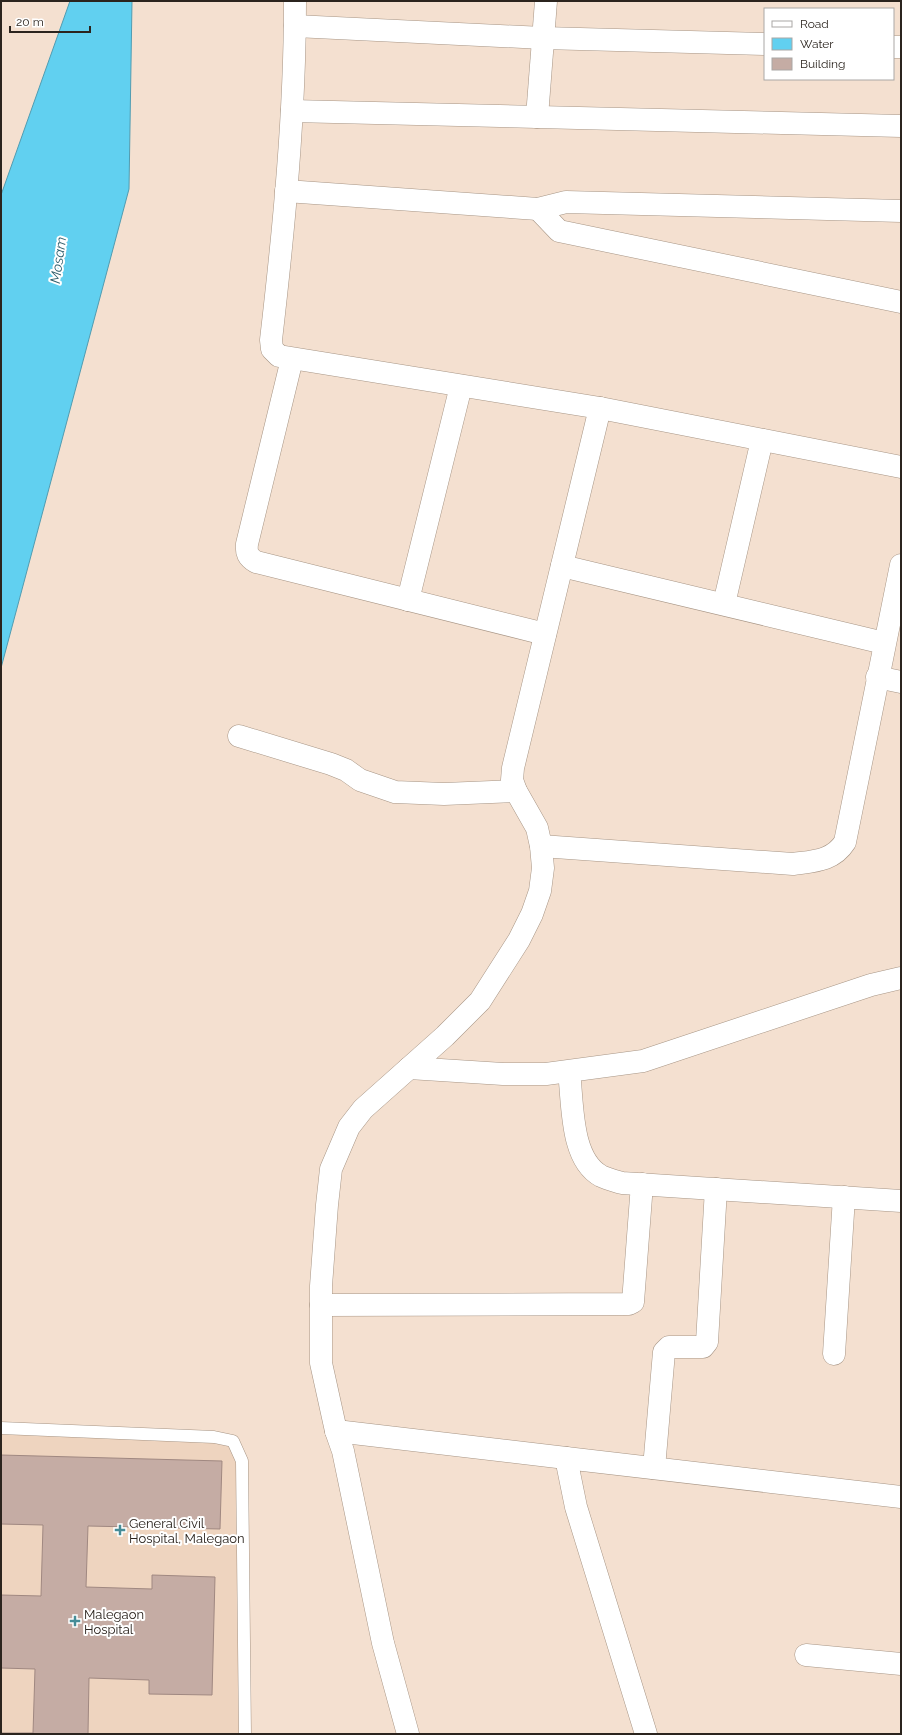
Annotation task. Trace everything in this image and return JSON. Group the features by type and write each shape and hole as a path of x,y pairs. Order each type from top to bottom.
{"street":[{"path":"295,1 292,111 286,191 271,340 272,349 279,356 600,408 901,467"},
{"path":"537,117 546,1"},
{"path":"295,26 543,38 764,44"},
{"path":"292,111 901,126"},
{"path":"286,191 538,209 566,202 901,211"},
{"path":"538,209 559,231 901,302"},
{"path":"292,359 246,552 250,558 256,562 545,634"},
{"path":"408,600 460,386"},
{"path":"408,1734 383,1643 343,1451 336,1431 321,1363 321,1305 326,1205 331,1169 341,1142 349,1126 363,1108 445,1036 480,1001 518,940 532,914 540,892 543,868 541,846 537,828 516,791 512,780 513,768 600,408"},
{"path":"724,604 762,440"},
{"path":"541,846 793,864 829,858 839,851 845,842 877,677 901,565"},
{"path":"562,566 884,643"},
{"path":"877,677 901,682"},
{"path":"239,736 332,764 360,780 395,792 444,794 516,791"},
{"path":"409,1068 503,1074 569,1072 643,1061 871,985 901,978"},
{"path":"569,1072 577,1143 582,1156 601,1176 622,1183 901,1201"},
{"path":"321,1305 629,1304 633,1302 642,1184"},
{"path":"654,1468 664,1352 666,1348 669,1347 703,1347 707,1342 716,1189"},
{"path":"834,1354 844,1197"},
{"path":"336,1431 901,1497"},
{"path":"566,1458 576,1506 646,1734"},
{"path":"806,1655 901,1664"}],"lane":[{"path":"1,1428 214,1437 233,1441 242,1461 245,1734"}],"shaded area":[{"name":"General Civil Hospital, Malegaon","path":"1,1434 211,1441 228,1445 238,1460 241,1734 1,1734"}],"water":[{"name":"Mosam","path":"70,1 132,1 129,189 1,668 1,195"}],"building":[{"path":"1,1455 222,1461 220,1529 88,1526 86,1587 152,1589 152,1575 215,1577 212,1695 149,1694 149,1680 89,1678 88,1734 1,1734 33,1733 35,1669 1,1668 1,1595 41,1596 43,1525 1,1524"}],"place":[{"name":"General Civil Hospital, Malegaon","path":"120,1530"},
{"name":"Malegaon Hospital","path":"75,1621"}]}
